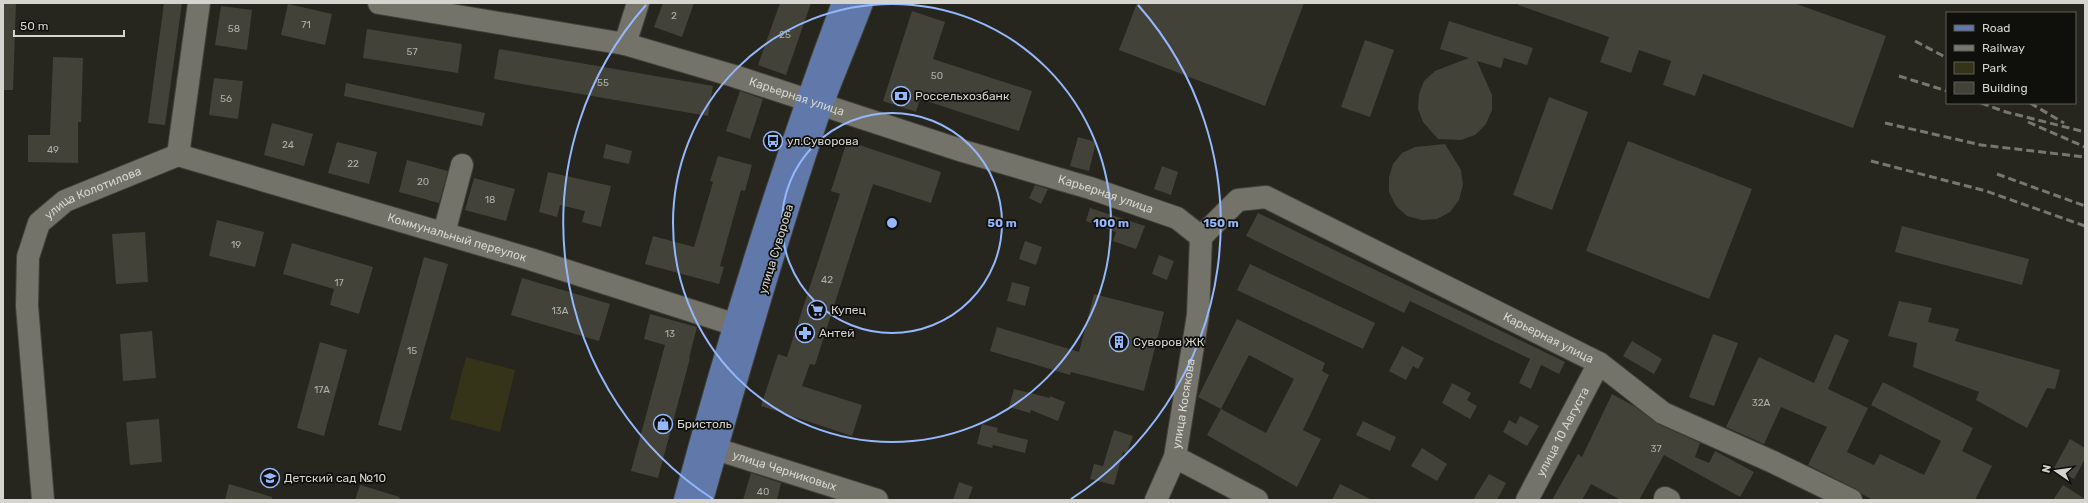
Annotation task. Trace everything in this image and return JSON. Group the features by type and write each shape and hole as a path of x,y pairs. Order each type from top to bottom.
{"main road":[{"name":"улица Суворова","path":"702,500 793,194 814,103 843,3"},
{"name":"улица Суворова","path":"685,500 707,417 736,325 814,103 862,3"}],"street":[{"path":"178,155 199,3"},
{"name":"Карьерная улица","path":"379,3 625,44 734,76 963,151 1090,188 1178,218 1201,237 1238,200 1266,197 1599,363 1663,413 1774,462 1851,500"},
{"path":"625,44 638,3"},
{"name":"Коммунальный переулок","path":"178,155 444,234 736,325"},
{"name":"улица Колотилова","path":"43,500 27,306 28,257 39,223 65,201 178,155"},
{"path":"444,234 462,165"},
{"name":"улица Косякова","path":"1156,500 1175,457 1198,315 1201,237"},
{"name":"улица 10 Августа","path":"1527,500 1599,363"},
{"name":"улица Черниковых","path":"716,449 877,500"},
{"path":"1175,457 1258,500"}],"green space":[{"path":"466,357 515,370 500,432 450,419"}],"building":[{"path":"3,3 16,3 13,90 3,90"},
{"path":"164,3 182,3 165,125 148,123"},
{"path":"663,3 694,3 682,37 654,27"},
{"path":"780,3 811,3 786,75 758,65"},
{"path":"1137,3 1304,3 1265,106 1119,50"},
{"path":"1518,3 1794,3 1886,36 1853,128 1703,74 1695,96 1663,85 1671,61 1639,50 1631,73 1600,62 1609,37 1518,5"},
{"path":"288,4 332,14 325,45 281,35"},
{"path":"221,6 252,10 247,50 215,45"},
{"path":"912,11 945,22 933,59 1032,91 1019,131 920,99 916,112 883,101"},
{"path":"1449,21 1533,48 1527,65 1504,58 1501,68 1477,61 1492,95 1492,110 1486,124 1475,135 1461,140 1438,139 1423,122 1418,109 1419,94 1424,81 1435,71 1469,58 1440,49"},
{"path":"367,29 462,44 458,73 363,58"},
{"path":"1365,40 1394,50 1370,117 1341,107"},
{"path":"499,49 713,86 708,116 494,79"},
{"path":"53,57 83,58 81,122 78,122 78,163 28,162 28,135 50,135"},
{"path":"214,78 243,81 238,119 209,115"},
{"path":"346,83 485,113 482,126 344,96"},
{"path":"740,91 763,99 750,139 726,131"},
{"path":"1549,97 1588,112 1552,210 1513,195"},
{"path":"272,123 313,134 304,166 264,155"},
{"path":"1078,137 1096,142 1089,171 1070,166"},
{"path":"847,141 941,172 931,203 873,184 815,365 810,364 802,386 862,405 852,436 761,406 778,354 787,357 840,194 831,191"},
{"path":"1628,141 1752,189 1709,299 1586,251"},
{"path":"337,142 377,152 369,184 328,173"},
{"path":"606,144 632,151 629,164 603,158"},
{"path":"1445,144 1461,170 1463,185 1459,200 1450,212 1437,219 1422,220 1407,216 1396,206 1389,192 1389,177 1393,164 1402,153 1415,147"},
{"path":"718,156 752,165 745,191 741,190 720,266 724,267 719,284 645,264 653,236 694,247 713,182 710,181"},
{"path":"407,160 448,171 439,203 399,192"},
{"path":"1162,166 1178,172 1171,195 1154,189"},
{"path":"548,172 611,186 601,227 582,222 585,211 560,205 557,217 539,212"},
{"path":"474,178 515,189 506,221 465,210"},
{"path":"1035,185 1048,189 1041,204 1029,198"},
{"path":"1090,208 1145,226 1136,249 1113,241 1116,232 1086,221"},
{"path":"1258,213 1565,362 1559,374 1541,365 1531,389 1519,383 1530,359 1410,301 1404,313 1246,236"},
{"path":"217,220 264,232 255,267 209,256"},
{"path":"1902,226 2029,259 2022,285 1895,252"},
{"path":"145,232 148,282 116,284 112,234"},
{"path":"1025,241 1042,247 1036,265 1019,259"},
{"path":"292,243 373,267 359,314 330,305 334,289 283,274"},
{"path":"1159,255 1174,261 1167,280 1152,274"},
{"path":"424,257 448,264 401,431 378,425"},
{"path":"1250,264 1375,323 1363,349 1237,290"},
{"path":"522,278 610,304 599,341 511,315"},
{"path":"1012,282 1030,287 1025,306 1007,301"},
{"name":"Суворов ЖК","path":"1094,294 1164,312 1144,391 1071,372 1070,375 990,351 997,327 1079,352"},
{"path":"1899,301 1932,308 1928,322 1959,329 1955,341 2060,370 2055,389 2047,388 2027,428 1976,400 1979,392 1913,367 1917,343 1888,336"},
{"path":"650,314 697,327 658,478 631,471 665,345 644,339"},
{"path":"1237,319 1325,363 1322,371 1329,375 1303,430 1321,439 1297,487 1207,435 1221,409 1198,397","holes":["1249,355 1294,379 1266,433 1221,409"]},
{"path":"152,331 156,378 123,381 120,334"},
{"path":"1713,334 1738,343 1714,406 1689,397"},
{"path":"1835,334 1849,340 1828,389 1868,408 1847,452 1874,465 1880,454 1924,475 1941,441 1871,405 1883,382 1973,428 1962,451 1992,466 1975,500 1873,500 1856,489 1808,465 1827,427 1781,407 1764,444 1726,427 1759,357 1814,383"},
{"path":"1632,341 1662,359 1654,374 1623,356"},
{"path":"320,342 347,350 324,436 297,428"},
{"path":"1402,346 1424,358 1418,369 1413,366 1406,380 1389,371"},
{"path":"1452,383 1471,393 1467,400 1477,406 1470,419 1442,403"},
{"path":"1014,389 1050,398 1050,396 1065,402 1058,421 1031,410 1030,413 1009,407"},
{"path":"1612,394 1634,406 1658,424 1700,443 1695,457 1709,463 1715,451 1754,472 1740,497 1664,455 1639,500 1621,500 1591,484 1582,500 1552,500 1578,454 1582,457"},
{"path":"1520,416 1539,426 1527,446 1503,432 1509,420 1516,424"},
{"path":"159,419 162,462 130,465 126,422"},
{"path":"1363,421 1396,437 1390,451 1356,435"},
{"path":"982,424 998,428 997,432 1028,440 1025,453 993,445 992,448 977,444"},
{"path":"1114,430 1133,436 1127,453 1123,452 1114,485 1090,479 1094,464 1103,466"},
{"path":"2070,439 2085,448 2085,459 2074,479 2054,468"},
{"path":"1422,448 1447,464 1437,481 1411,466"},
{"path":"751,473 781,483 777,500 743,500"},
{"path":"1489,474 1506,483 1497,500 1473,500"},
{"path":"959,482 973,487 968,500 953,500"},
{"path":"229,484 272,497 272,500 225,500"},
{"path":"1340,484 1372,500 1332,500"},
{"path":"360,485 400,497 399,500 355,500"},
{"path":"2063,485 2085,499 2085,500 2053,500"}],"railway":[{"path":"1915,41 1946,57"},
{"path":"1899,76 1946,91"},
{"path":"1984,104 2006,112 2085,132"},
{"path":"2032,104 2064,123"},
{"path":"2028,122 2085,147"},
{"path":"1885,123 1981,145 2085,157"},
{"path":"1871,161 1986,191 2085,226"},
{"path":"1997,174 2085,206"}],"place":[{"name":"Россельхозбанк","path":"901,96"},
{"name":"ул.Суворова","path":"773,141"},
{"name":"Купец","path":"817,310"},
{"name":"Антей","path":"805,333"},
{"name":"Суворов ЖК","path":"1119,342"},
{"name":"Бристоль","path":"663,424"},
{"name":"Детский сад №10","path":"270,478"}]}
